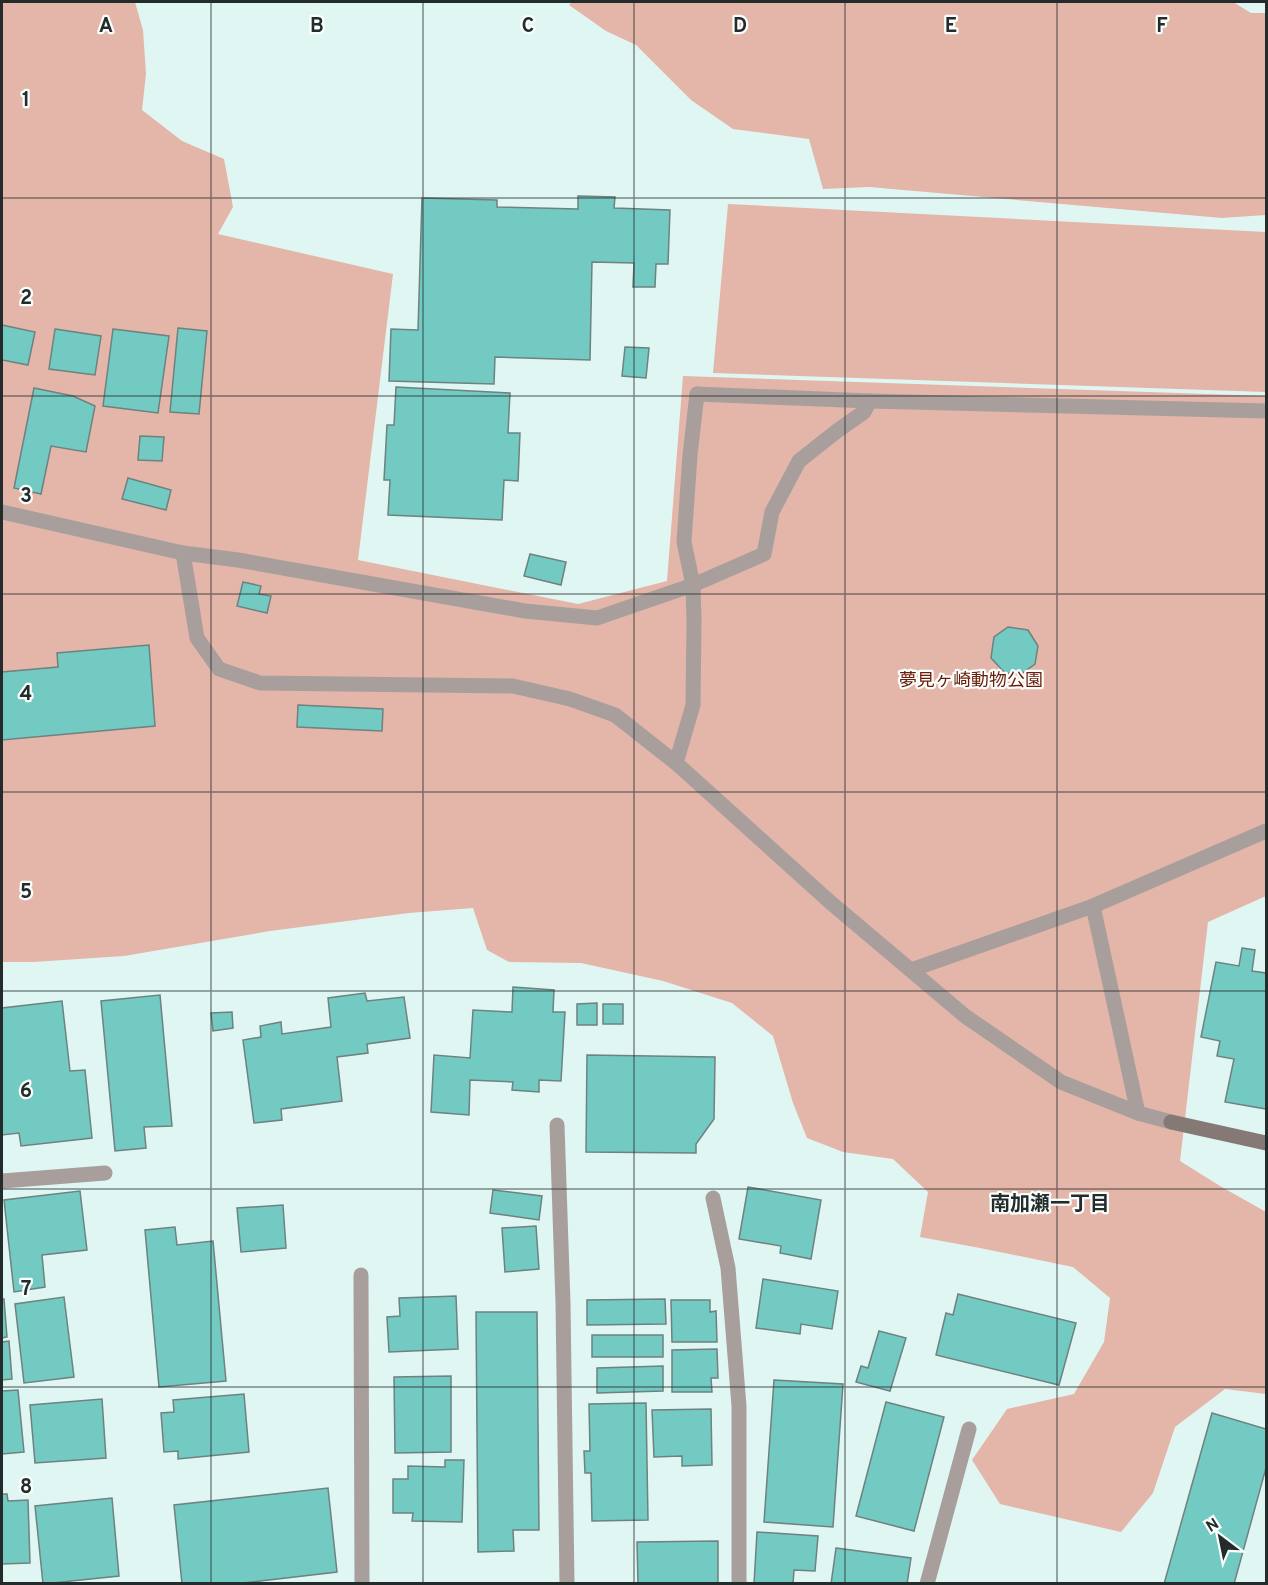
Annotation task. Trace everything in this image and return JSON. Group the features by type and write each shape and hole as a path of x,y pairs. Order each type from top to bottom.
{"street":[{"path":"676,763 693,705 693,585 684,542 697,394 870,401 1266,411"},
{"path":"2,512 183,553 238,560 525,610 597,618 693,585 764,554 772,512 799,461 864,412 870,401"},
{"path":"183,553 197,638 219,669 260,683 513,686 570,699 615,715 676,763 831,902 965,1016 1062,1082 1138,1113 1266,1143"},
{"path":"911,970 1093,906 1266,831"},
{"path":"1093,906 1138,1113"},
{"path":"557,1125 563,1315 567,1584"},
{"path":"2,1181 105,1173"},
{"path":"713,1198 728,1268 739,1406 739,1584"},
{"path":"361,1275 362,1584"},
{"path":"927,1584 969,1429"}],"green space":[{"name":"夢見ヶ崎動物公園","path":"2,2 135,2 143,30 146,74 142,110 182,141 224,159 233,207 218,234 393,274 358,560 578,604 667,581 683,376 1266,396 1266,896 1208,922 1180,1161 1266,1212 1266,1394 1225,1389 1175,1427 1153,1493 1121,1532 1000,1504 972,1460 1007,1409 1074,1394 1104,1342 1110,1298 1073,1267 920,1237 928,1192 893,1159 843,1152 807,1138 793,1103 773,1036 732,1003 663,981 581,963 509,962 487,950 473,908 409,913 270,931 124,956 2,962"},
{"path":"572,2 1233,2 1251,13 1266,13 1266,215 1222,218 869,187 823,189 809,139 733,129 691,100 636,45 606,31 569,5"},
{"path":"728,204 1266,232 1266,392 713,373"}],"building":[{"path":"578,196 615,197 614,208 670,210 668,264 656,264 655,287 633,287 634,263 592,262 590,360 495,357 494,384 389,381 391,329 418,330 422,198 497,200 497,207 578,209"},
{"path":"2,325 35,332 28,365 2,360"},
{"path":"178,328 207,331 199,414 170,412"},
{"path":"55,329 101,336 95,375 49,369"},
{"path":"113,329 169,336 158,413 103,406"},
{"path":"625,347 649,348 646,378 622,376"},
{"path":"396,387 510,393 508,433 520,433 518,481 504,480 502,520 388,515 390,480 384,480 387,425 394,425"},
{"path":"34,388 73,396 95,406 86,452 51,446 41,494 14,488"},
{"path":"140,436 164,437 162,461 138,460"},
{"path":"128,478 171,490 166,510 122,499"},
{"path":"530,554 566,562 561,585 524,576"},
{"path":"243,582 261,586 259,594 271,596 267,613 237,606"},
{"path":"1008,627 1028,630 1038,646 1035,664 1021,674 1005,673 991,658 994,637"},
{"path":"149,645 155,726 2,740 2,672 58,667 57,653"},
{"path":"298,705 383,709 382,731 297,727"},
{"path":"1242,948 1255,950 1252,971 1266,973 1266,1109 1225,1102 1234,1059 1217,1056 1220,1041 1201,1037 1216,962 1239,966"},
{"path":"513,987 554,990 553,1012 565,1012 561,1081 539,1080 539,1092 512,1090 513,1082 470,1080 469,1115 431,1112 434,1055 470,1058 473,1010 512,1012"},
{"path":"365,993 367,1001 404,997 410,1038 367,1044 368,1053 337,1057 342,1101 281,1109 282,1120 254,1123 243,1040 261,1037 260,1026 281,1022 282,1034 331,1027 328,998"},
{"path":"160,995 172,1126 144,1127 146,1148 115,1151 101,1001"},
{"path":"62,1001 70,1071 85,1070 92,1138 21,1146 19,1133 2,1135 2,1008"},
{"path":"597,1003 597,1025 577,1025 577,1004"},
{"path":"603,1004 623,1004 623,1024 603,1024"},
{"path":"232,1012 233,1028 213,1031 211,1013"},
{"path":"587,1055 715,1057 714,1119 696,1144 696,1153 586,1152"},
{"path":"748,1187 821,1200 811,1259 780,1253 781,1246 739,1239"},
{"path":"493,1190 542,1196 539,1220 490,1213"},
{"path":"80,1191 87,1250 42,1255 45,1287 14,1292 4,1200"},
{"path":"283,1205 286,1248 241,1252 237,1208"},
{"path":"536,1226 539,1269 505,1272 502,1228"},
{"path":"175,1227 177,1245 213,1241 226,1381 159,1387 145,1230"},
{"path":"763,1279 838,1291 832,1329 801,1324 800,1334 756,1328"},
{"path":"958,1294 1076,1323 1059,1385 936,1355 946,1313 953,1315"},
{"path":"456,1296 458,1349 389,1352 387,1317 400,1316 399,1298"},
{"path":"64,1297 74,1377 24,1383 15,1304"},
{"path":"2,1299 4,1299 7,1337 2,1338"},
{"path":"665,1299 666,1324 587,1325 587,1300"},
{"path":"671,1300 710,1300 710,1312 716,1311 717,1342 672,1342"},
{"path":"476,1312 537,1312 539,1530 513,1530 514,1551 478,1552"},
{"path":"879,1331 906,1338 890,1391 856,1382 861,1366 868,1368"},
{"path":"592,1335 663,1335 663,1357 592,1357"},
{"path":"9,1341 12,1379 2,1380 2,1342"},
{"path":"717,1349 718,1378 711,1378 712,1392 672,1392 672,1350"},
{"path":"663,1366 663,1391 597,1393 597,1368"},
{"path":"451,1376 451,1452 395,1453 394,1377"},
{"path":"774,1380 843,1384 833,1527 764,1522"},
{"path":"18,1390 24,1452 2,1454 2,1391"},
{"path":"244,1394 249,1452 178,1459 178,1451 164,1452 161,1413 174,1412 173,1400"},
{"path":"102,1399 106,1458 35,1463 30,1405"},
{"path":"886,1402 944,1417 914,1531 856,1516"},
{"path":"646,1403 648,1520 592,1521 591,1473 585,1473 584,1451 590,1451 589,1404"},
{"path":"711,1409 712,1465 682,1466 682,1456 654,1457 652,1410"},
{"path":"1212,1413 1266,1429 1266,1468 1234,1584 1164,1584"},
{"path":"445,1460 464,1460 462,1522 412,1521 413,1513 393,1513 393,1479 408,1479 408,1466 445,1467"},
{"path":"328,1488 337,1572 234,1584 182,1584 174,1505"},
{"path":"2,1494 7,1494 8,1501 28,1500 30,1563 2,1564"},
{"path":"112,1498 119,1576 43,1584 35,1506"},
{"path":"757,1532 818,1536 815,1571 794,1570 793,1584 754,1584"},
{"path":"718,1541 718,1584 638,1584 637,1542"},
{"path":"836,1548 911,1558 907,1584 831,1584"}],"district":[{"name":"南加瀬一丁目","path":"1050,1203"}]}
